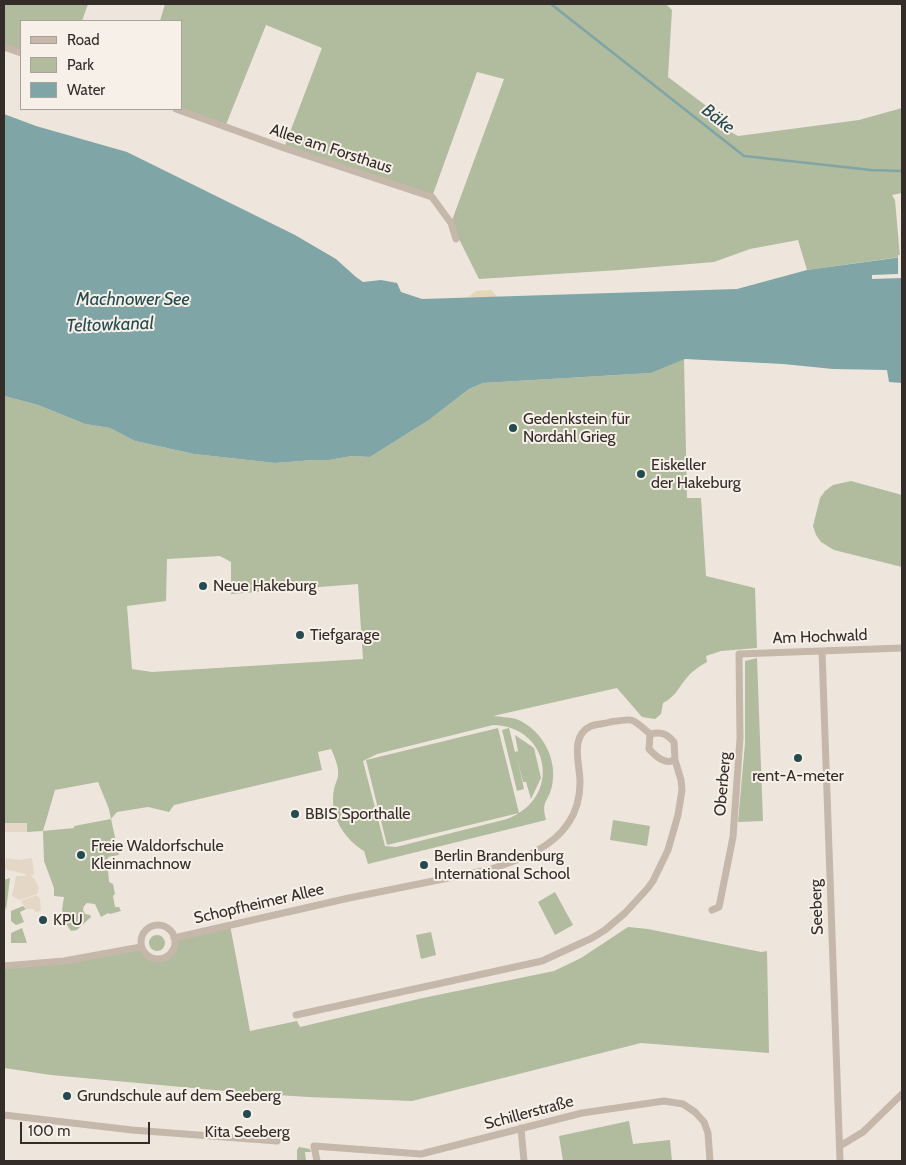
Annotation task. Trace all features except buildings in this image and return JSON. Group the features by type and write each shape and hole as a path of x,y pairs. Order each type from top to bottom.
{"street":[{"path":"4,47 20,54"},
{"name":"Allee am Forsthaus","path":"179,110 284,148 432,197 451,223 456,239"},
{"name":"Am Hochwald","path":"739,654 902,648"},
{"name":"Seeberg","path":"822,651 840,1161"},
{"name":"Oberberg","path":"712,910 720,907 732,837 740,738 739,654"},
{"name":"Schopfheimer Allee","path":"174,938 349,898 488,870 526,856 559,834 570,821 579,800 580,781 577,751 579,738 585,730 591,726 632,719 641,724 650,734"},
{"path":"296,1015 542,962 592,938 616,921 653,881 668,850 678,815 682,790 675,760 674,742 668,735 656,732 650,734 649,749 663,760 668,762 675,760"},
{"name":"Schopfheimer Allee","path":"156,925 167,928 174,938 174,948 171,953 162,959 152,958 143,952 141,947 142,935 150,927 156,925"},
{"path":"4,966 64,962 141,947"},
{"path":"840,1146 863,1132 902,1094"},
{"name":"Schillerstraße","path":"317,1161 314,1146 422,1158 521,1128 582,1113 672,1101 683,1104 695,1112 704,1122 708,1133 710,1161"},
{"path":"4,1115 132,1130 277,1141"},
{"path":"521,1128 524,1161"}],"green space":[{"path":"4,4 88,4 82,20 20,20 20,53 4,47"},
{"path":"165,4 666,4 672,10 668,77 713,111 720,126 738,136 859,120 902,108 902,193 892,195 895,200 900,257 807,270 798,240 750,249 714,262 479,279 451,223 504,79 477,72 432,197 284,148 322,48 266,25 225,127 182,109 182,20 160,20"},
{"path":"684,359 687,498 701,498 706,576 755,588 757,648 721,651 706,656 707,662 692,672 674,695 663,703 661,714 655,719 642,717 617,688 493,716 516,719 525,724 540,737 546,746 553,766 553,776 552,786 544,809 546,820 368,864 364,851 356,846 344,833 336,817 333,799 338,772 331,749 318,752 322,770 174,805 169,812 148,807 117,812 111,819 98,782 55,790 43,831 27,832 27,823 4,823 4,396 38,405 85,424 110,428 135,441 194,454 275,463 329,460 352,456 370,457 429,420 469,389 483,383 651,373","holes":["220,556 231,562 231,594 358,584 363,659 152,672 132,669 127,606 166,601 167,559","493,725 512,728 527,737 537,750 542,764 542,780 536,796 525,809 507,819 396,847 385,846 363,761 377,754"]},
{"path":"851,481 902,495 902,567 834,550 821,542 816,535 813,526 820,498 833,485"},
{"path":"757,658 763,821 738,822 745,743 745,661"},
{"path":"498,728 519,813 387,845 366,760"},
{"path":"509,728 515,752 518,751 515,735 534,748 541,778 531,799 526,782 523,782 517,757 524,789 517,791 502,730"},
{"path":"111,819 119,855 108,857 109,865 102,867 104,870 108,869 109,882 113,884 115,894 113,896 115,907 119,907 121,911 108,913 101,917 95,904 87,903 83,910 85,914 91,917 77,930 71,931 62,910 64,897 54,896 54,888 44,861 43,831 74,828 74,826"},
{"path":"613,820 650,826 647,846 610,840"},
{"path":"10,878 6,910 4,903 4,880"},
{"path":"555,892 573,925 555,935 538,902"},
{"path":"23,906 26,909 20,912 24,922 16,925 11,921 11,911"},
{"path":"230,925 250,1031 297,1021 300,1027 423,998 554,971 581,958 628,927 648,929 761,952 767,951 769,1053 641,1043 412,1101 247,1093 51,1075 4,1068 4,966 45,963 141,947 150,958 162,959 171,952 174,946 174,938"},
{"path":"22,928 27,943 11,943 11,933"},
{"path":"431,932 436,955 421,959 416,935"},
{"path":"157,935 163,937 165,943 163,949 157,951 151,949 149,943 151,937"},
{"path":"629,1121 633,1144 670,1140 672,1161 563,1161 559,1136"},
{"path":"299,1147 310,1149 311,1152 305,1152 306,1161 297,1161 297,1150"}],"sand":[{"path":"491,290 498,297 468,297 476,291"}],"shaded area":[{"path":"4,823 27,823 27,832 4,832"},
{"path":"6,858 19,860 32,858 34,874 31,877 34,878 39,888 37,894 20,900 12,896 16,876 25,876 26,874 4,869"},
{"path":"37,895 40,899 41,911 35,912 34,909 26,909 21,901"}],"water":[{"name":"Machnower See","path":"4,114 36,126 127,152 295,235 336,259 363,282 381,280 397,283 401,292 422,299 737,289 807,270 902,257 902,383 889,382 887,370 833,369 783,364 685,359 651,373 483,383 469,389 429,420 370,457 352,456 329,460 275,463 194,454 135,441 110,428 85,424 38,405 4,396"}],"pier":[{"path":"898,255 901,255 902,278 872,279 872,275 898,274"}],"waterway":[{"name":"Bäke","path":"551,4 744,156 871,170 902,171"}],"place":[{"name":"Gedenkstein für Nordahl Grieg","path":"513,428"},
{"name":"Eiskeller der Hakeburg","path":"641,474"},
{"name":"Neue Hakeburg","path":"203,586"},
{"name":"Tiefgarage","path":"300,635"},
{"name":"rent-A-meter","path":"798,758"},
{"name":"BBIS Sporthalle","path":"295,814"},
{"name":"Freie Waldorfschule Kleinmachnow","path":"81,855"},
{"name":"Berlin Brandenburg International School","path":"424,865"},
{"name":"KPU","path":"43,920"},
{"name":"Grundschule auf dem Seeberg","path":"67,1096"},
{"name":"Kita Seeberg","path":"247,1114"}],"water label":[{"name":"Teltowkanal","path":"110,325"}]}
